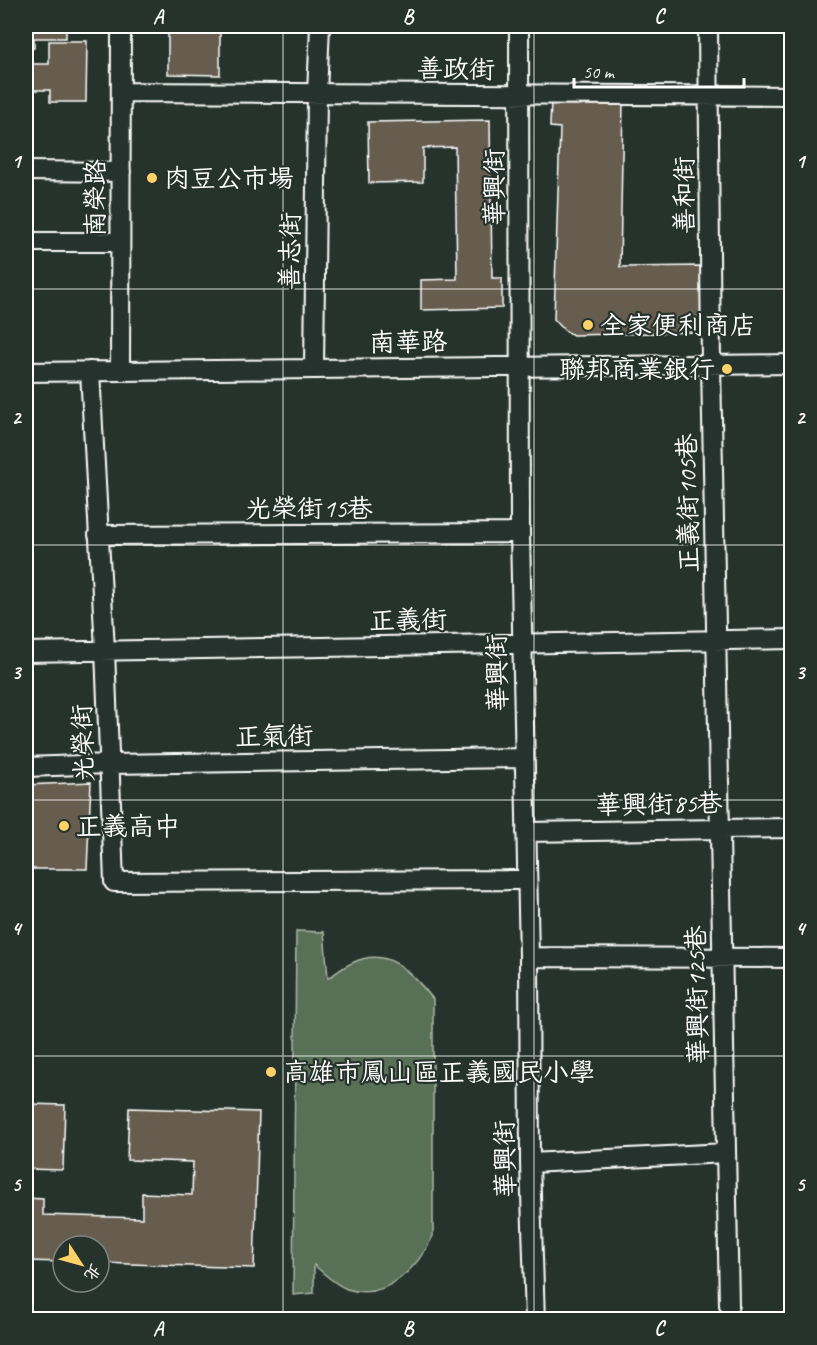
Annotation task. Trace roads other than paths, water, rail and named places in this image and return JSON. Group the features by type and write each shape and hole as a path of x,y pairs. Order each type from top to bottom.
{"street":[{"name":"南榮路","path":"120,371 121,26"},
{"name":"善志街","path":"314,369 317,93 320,26"},
{"name":"華興街","path":"519,26 520,533 529,957 530,1163 535,1320"},
{"name":"善和街","path":"708,26 711,365"},
{"name":"善政街","path":"121,92 792,96"},
{"path":"26,171 120,172"},
{"path":"26,242 120,242"},
{"name":"南華路","path":"26,372 792,364"},
{"name":"正義街105巷","path":"711,365 716,640"},
{"name":"光榮街","path":"90,371 105,650 114,882 526,880"},
{"name":"光榮街15巷","path":"98,535 520,533"},
{"name":"正義街","path":"26,652 792,639"},
{"name":"華興街125巷","path":"716,640 729,1305"},
{"name":"正氣街","path":"26,767 524,758"},
{"name":"華興街85巷","path":"526,832 792,828"},
{"path":"529,957 792,958"},
{"path":"530,1163 726,1153"}],"place":[{"name":"肉豆公市場","path":"152,178"},
{"name":"全家便利商店","path":"588,325"},
{"name":"聯邦商業銀行","path":"727,369"},
{"name":"正義高中","path":"64,826"},
{"name":"高雄市鳳山區正義國民小學","path":"271,1072"}]}
